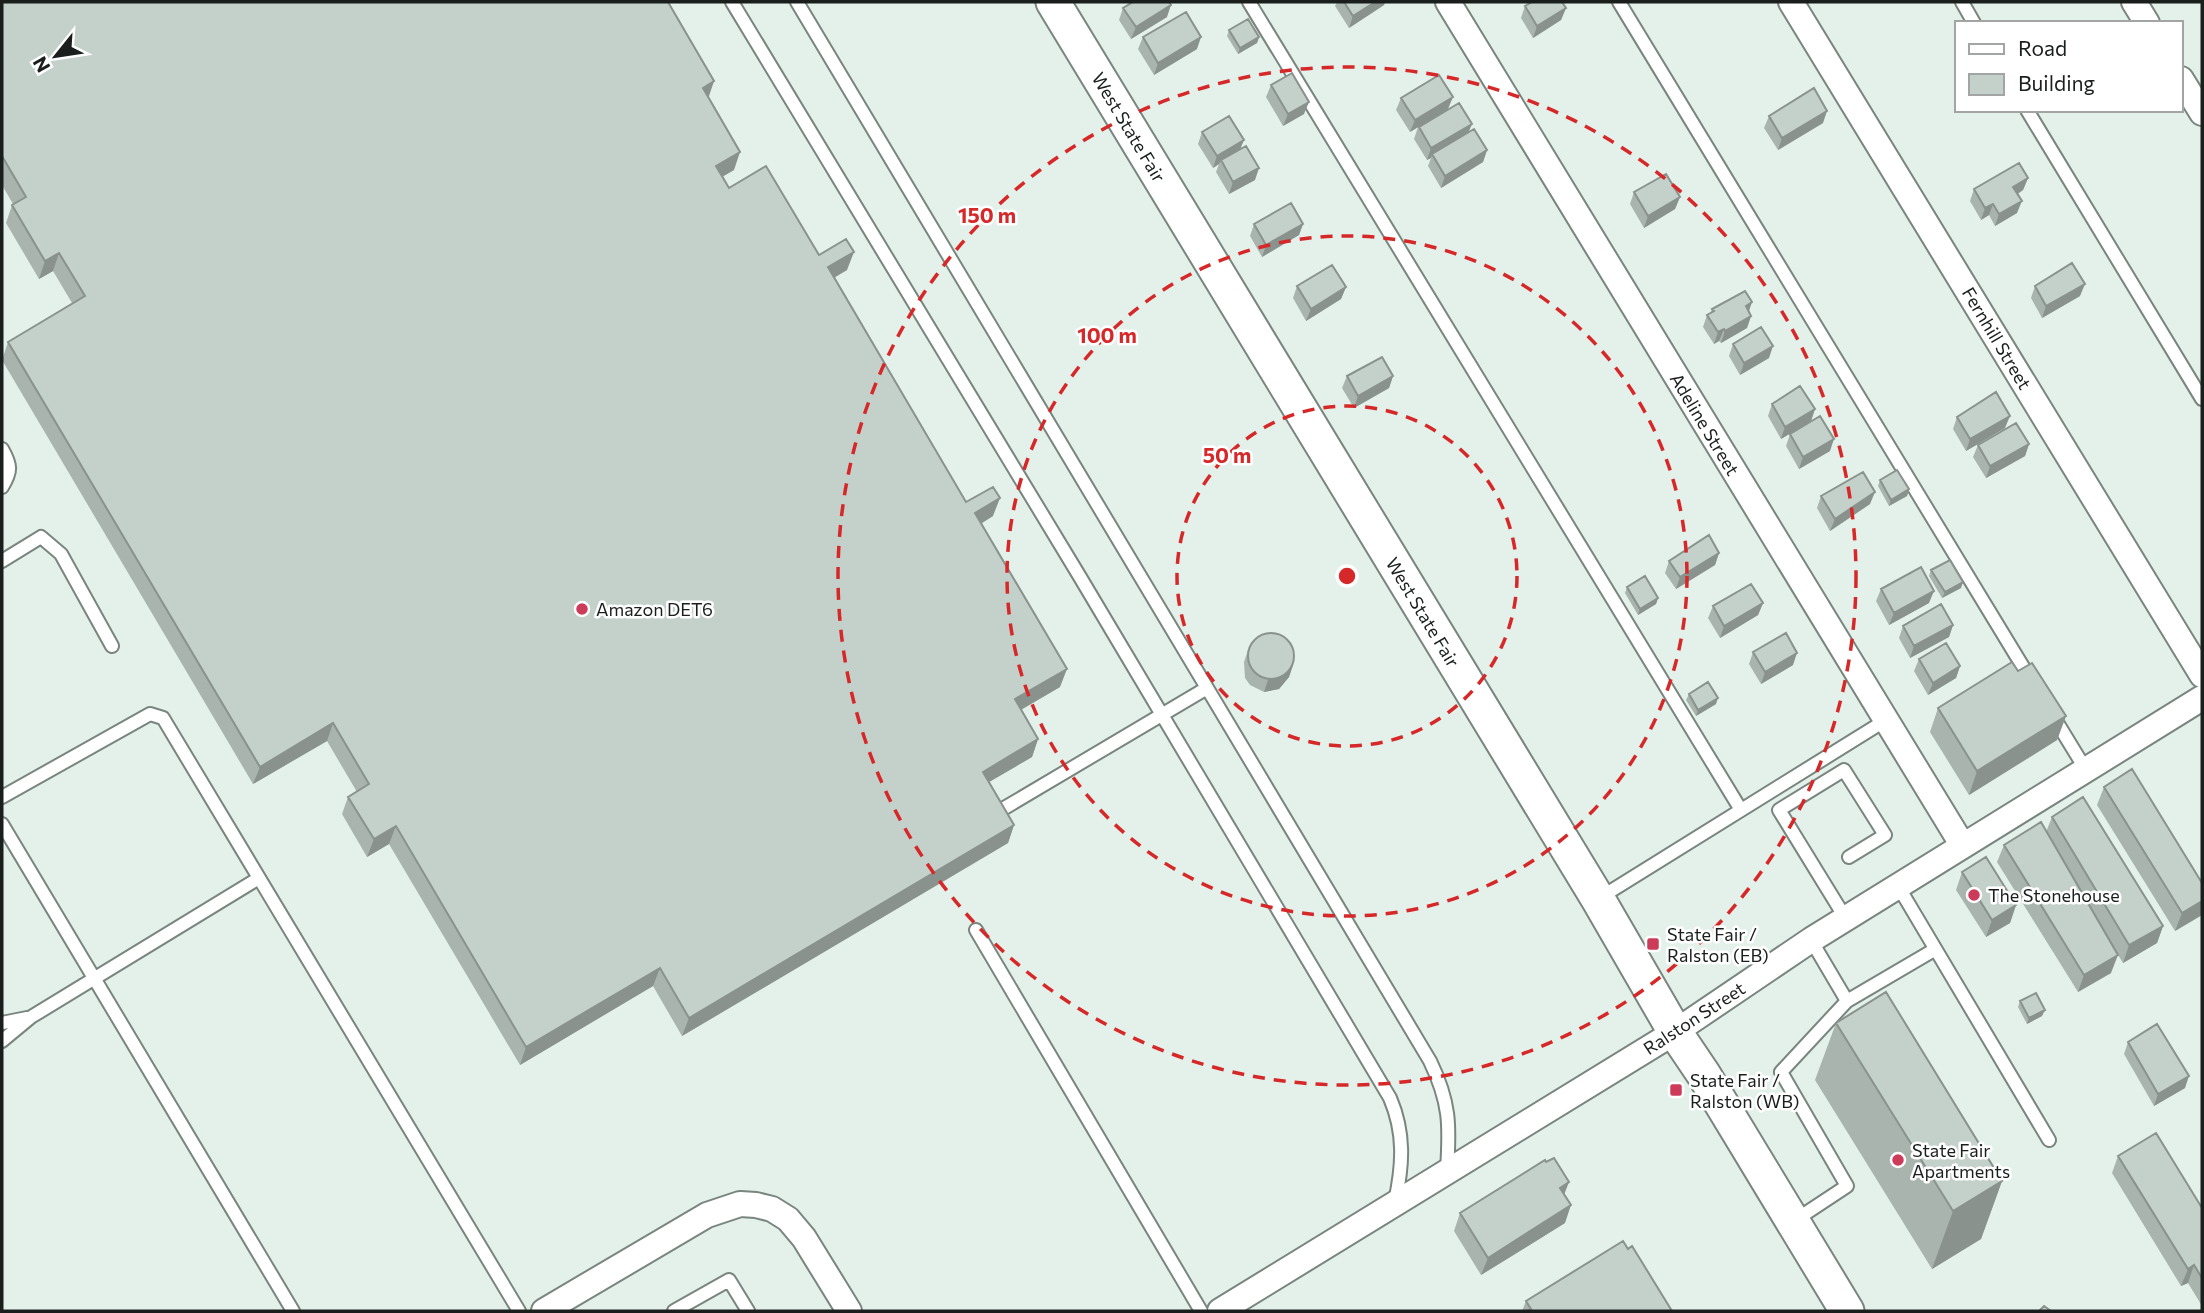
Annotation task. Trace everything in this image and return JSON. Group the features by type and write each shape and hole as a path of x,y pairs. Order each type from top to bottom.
{"street":[{"name":"West State Fair","path":"1053,2 1598,899 1675,1032 1704,1075 1847,1311"},
{"name":"Adeline Street","path":"1448,2 1963,846"},
{"name":"Fernhill Street","path":"1791,2 2202,675"},
{"path":"2134,2 2146,21"},
{"path":"2183,82 2202,113"},
{"name":"Ralston Street","path":"1220,1311 1675,1032 1811,940 2202,698"},
{"path":"544,1311 707,1215 740,1204 772,1209 788,1219 804,1238 849,1311"}],"lane":[{"path":"732,2 1162,714 1390,1098 1396,1113 1403,1150 1395,1202"},
{"path":"797,2 1430,1061 1448,1109 1447,1170"},
{"path":"1249,2 1741,810"},
{"path":"1619,2 2036,687"},
{"path":"1962,2 1973,21"},
{"path":"2028,112 2202,398"},
{"path":"2,449 10,464 10,474 2,487"},
{"path":"2,561 41,537 61,554 112,646"},
{"path":"1001,810 1207,688"},
{"path":"2043,699 2086,770"},
{"path":"2,797 150,714 163,718 519,1311"},
{"path":"1598,899 1886,720"},
{"path":"1846,919 1779,810 1844,770 1885,835 1849,857"},
{"path":"2,824 293,1311"},
{"path":"2,1041 31,1017 259,878"},
{"path":"1898,887 2049,1140"},
{"path":"976,930 1201,1311"},
{"path":"1811,940 1847,1001"},
{"path":"1794,1221 1847,1186 1781,1072 1847,1001 1934,950"},
{"path":"2,1023 31,1017"},
{"path":"674,1311 729,1280 748,1311"}],"building":[{"name":"Amazon DET6","path":"2,2 668,2 714,81 703,88 740,152 716,166 729,188 766,166 819,255 846,239 854,252 828,267 966,502 993,487 1000,498 975,513 1067,669 1015,699 1038,739 983,772 1014,825 689,1018 660,968 526,1047 396,826 374,839 348,797 369,784 333,723 260,767 8,342 85,296 59,253 45,261 12,205 26,197 2,156"},
{"path":"1133,2 1169,2 1171,5 1136,27 1123,8"},
{"path":"1344,2 1375,2 1353,16"},
{"path":"1532,2 1562,2 1566,8 1537,26 1525,6"},
{"path":"1186,12 1201,37 1158,63 1143,37"},
{"path":"1248,19 1259,37 1240,48 1229,30"},
{"path":"1292,73 1309,102 1288,114 1271,85"},
{"path":"1439,75 1453,97 1415,120 1401,98"},
{"path":"1814,88 1827,111 1782,138 1769,116"},
{"path":"1459,103 1472,124 1431,148 1419,127"},
{"path":"1229,116 1244,140 1217,156 1202,132"},
{"path":"1474,129 1487,150 1445,176 1432,154"},
{"path":"1246,146 1259,168 1233,182 1221,160"},
{"path":"2019,163 2028,178 2013,187 2022,201 1999,214 1993,204 1985,208 1974,189"},
{"path":"1666,174 1680,197 1648,216 1634,192"},
{"path":"1291,203 1303,224 1266,245 1254,224"},
{"path":"2072,263 2085,284 2046,306 2035,286"},
{"path":"1332,265 1346,287 1311,309 1297,286"},
{"path":"1745,291 1752,302 1746,306 1751,316 1725,331 1724,329 1718,332 1707,315 1714,311 1712,309"},
{"path":"1761,327 1773,346 1744,363 1733,344"},
{"path":"1382,357 1393,376 1358,396 1347,376"},
{"path":"1800,386 1815,409 1785,427 1772,404"},
{"path":"1996,392 2010,416 1970,439 1957,417"},
{"path":"1820,416 1834,439 1803,457 1790,434"},
{"path":"2016,423 2029,444 1990,466 1978,445"},
{"path":"1897,470 1909,489 1891,500 1880,480"},
{"path":"1863,472 1875,492 1835,519 1821,496"},
{"path":"1709,535 1719,553 1680,577 1669,561"},
{"path":"1950,560 1963,582 1945,592 1931,570"},
{"path":"1921,567 1934,591 1894,613 1881,589"},
{"path":"1645,576 1658,598 1640,609 1627,587"},
{"path":"1751,584 1763,603 1724,626 1713,606"},
{"path":"1941,604 1953,625 1914,646 1903,626"},
{"path":"1271,633 1287,640 1294,656 1287,672 1271,679 1255,672 1248,656 1255,640"},
{"path":"1786,633 1797,653 1765,672 1753,652"},
{"path":"1946,643 1960,666 1933,683 1919,659"},
{"path":"2012,662 2018,671 2032,663 2066,716 1977,771 1938,708"},
{"path":"1708,682 1718,698 1698,710 1689,694"},
{"path":"2132,769 2202,883 2202,901 2182,913 2104,787"},
{"path":"2083,797 2163,926 2129,945 2052,817"},
{"path":"2041,822 2118,955 2084,975 2004,845"},
{"path":"1986,857 2016,905 1992,920 1962,872"},
{"path":"1886,992 2002,1181 1953,1211 1836,1023"},
{"path":"2036,993 2045,1010 2029,1018 2020,1001"},
{"path":"2157,1024 2189,1076 2158,1094 2128,1042"},
{"path":"2156,1133 2202,1208 2202,1278 2194,1265 2188,1269 2118,1156"},
{"path":"1554,1158 1569,1182 1560,1188 1571,1205 1488,1258 1460,1213 1545,1160 1546,1162"},
{"path":"1623,1241 1628,1249 1632,1246 1672,1311 1527,1311 1531,1309 1526,1301"}],"place":[{"name":"Amazon DET6","path":"582,609"},
{"name":"The Stonehouse","path":"1974,895"},
{"name":"State Fair / Ralston (EB)","path":"1653,944"},
{"name":"State Fair / Ralston (WB)","path":"1676,1090"},
{"name":"State Fair Apartments","path":"1898,1160"}]}
